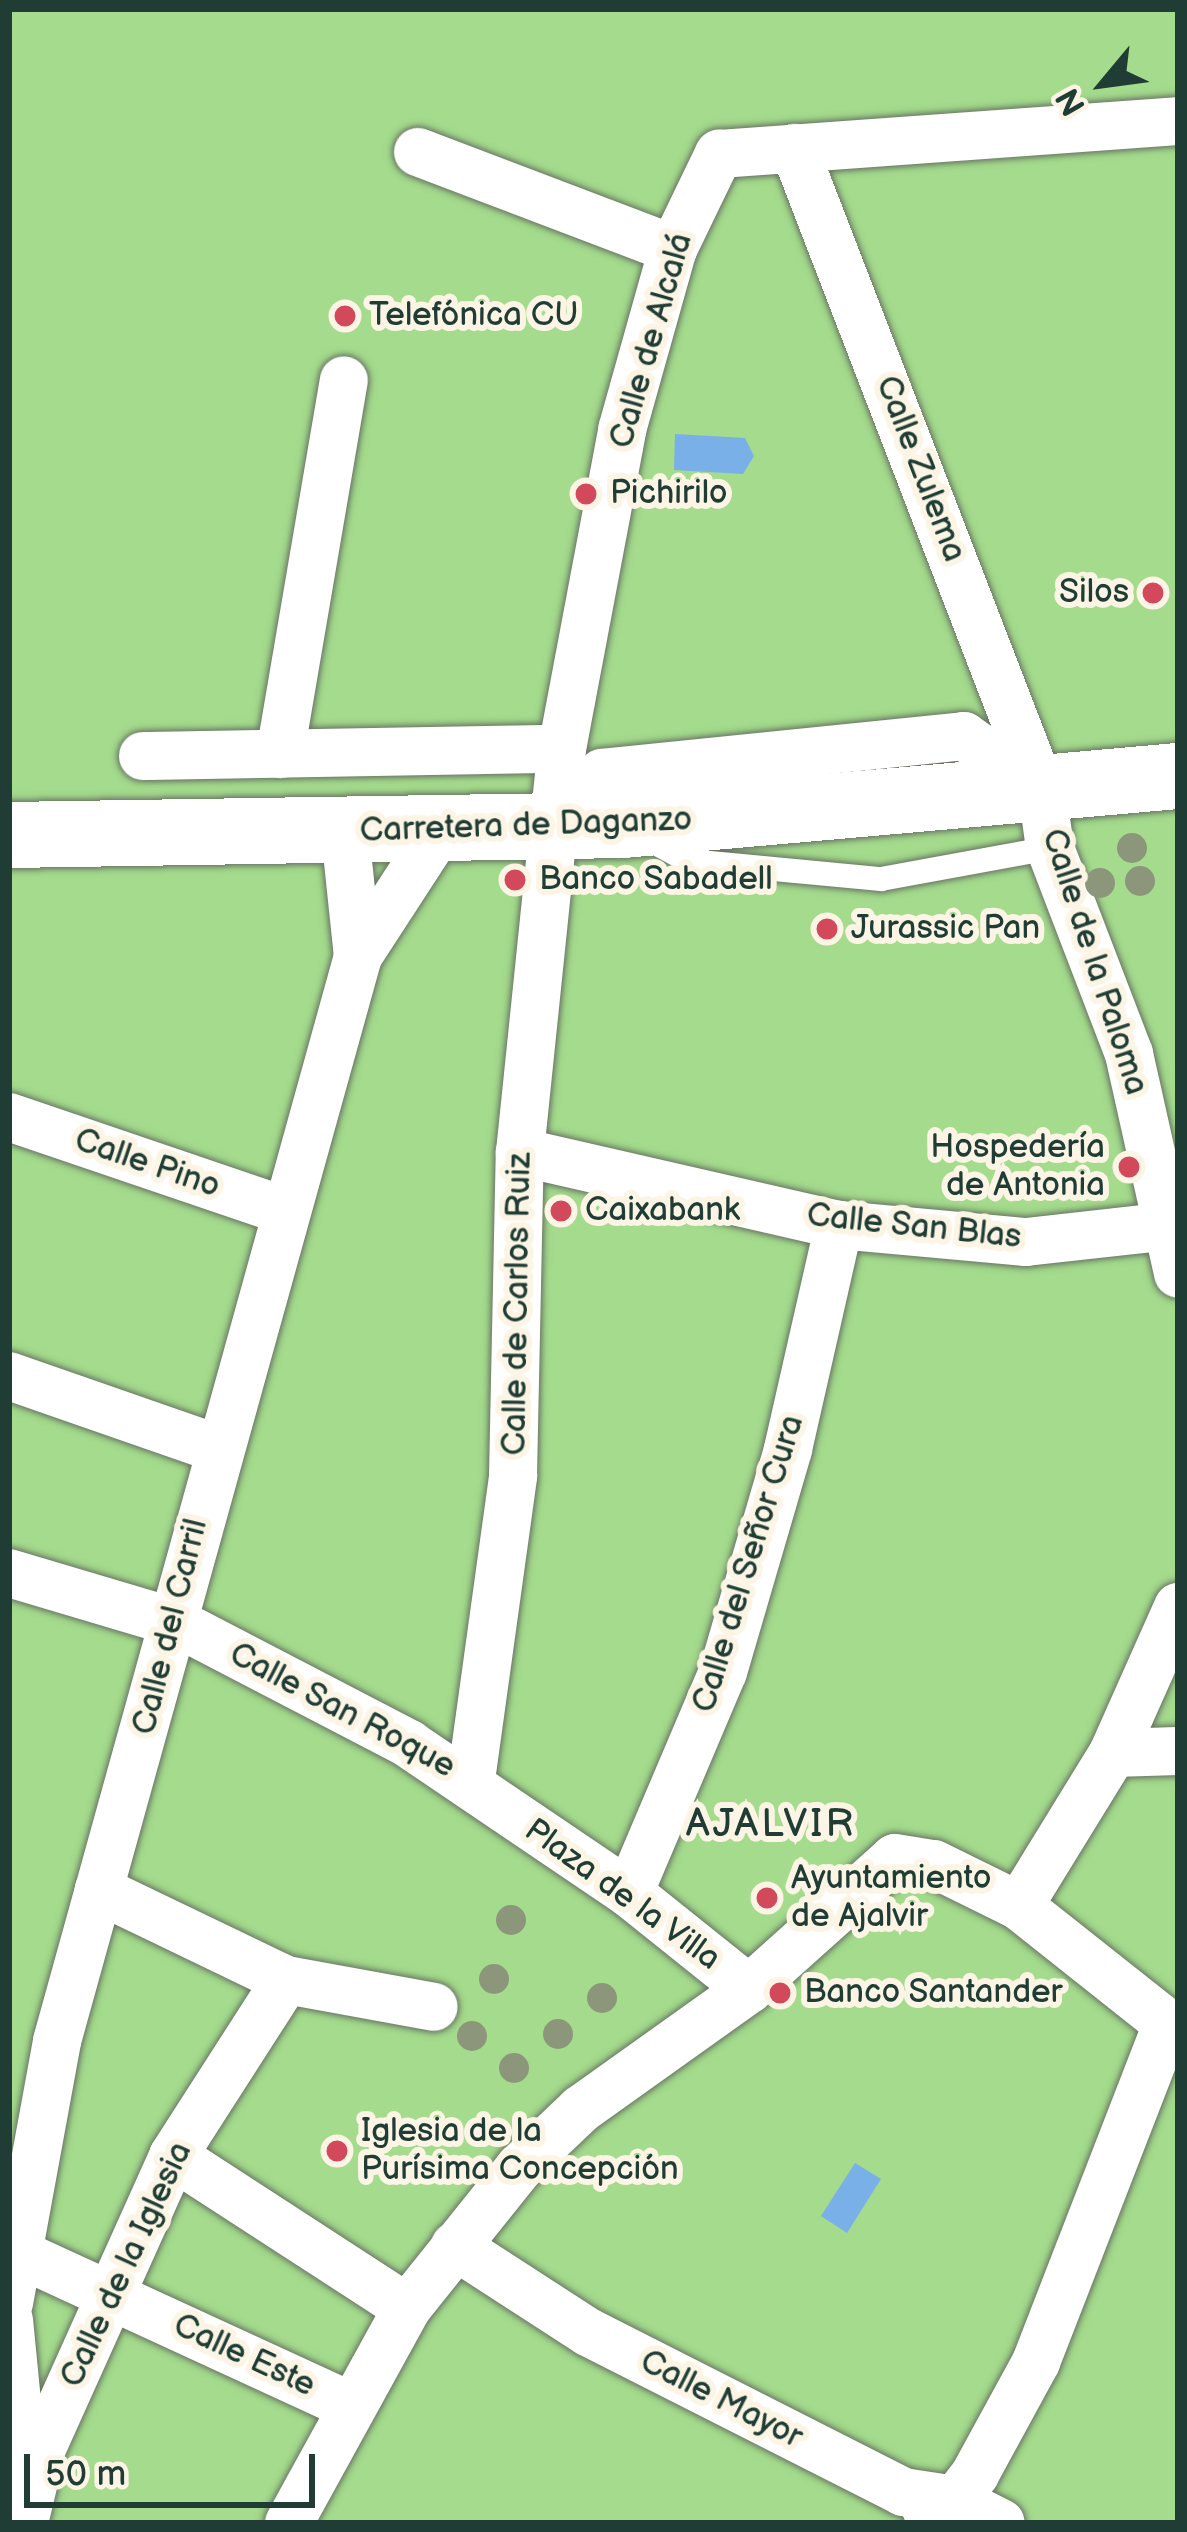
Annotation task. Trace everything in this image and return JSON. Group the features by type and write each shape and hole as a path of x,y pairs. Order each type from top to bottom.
{"street":[{"path":"794,148 1178,121"},
{"name":"Calle de Alcalá","path":"558,818 562,749 622,430 674,249 719,154 794,148"},
{"name":"Calle Zulema","path":"794,148 1046,820"},
{"path":"418,152 674,249"},
{"path":"280,754 344,380"},
{"name":"Carretera de Daganzo","path":"558,818 602,773 964,736 1046,820"},
{"path":"143,756 562,749"},
{"name":"Carretera de Daganzo","path":"9,835 438,833 558,818 623,825 1046,820 1178,776"},
{"name":"Calle de Carlos Ruiz","path":"470,1780 513,1476 520,1152 558,818"},
{"name":"Calle de la Paloma","path":"1046,820 1129,1054 1171,1226 1178,1274"},
{"name":"Calle del Carril","path":"345,833 358,956"},
{"name":"Calle del Carril","path":"9,2303 14,2250 57,2041 177,1623 216,1448 358,956 438,833"},
{"name":"Calle Pino","path":"9,1117 285,1211"},
{"name":"Calle San Blas","path":"520,1152 839,1225 1026,1242 1171,1226"},
{"name":"Calle del Señor Cura","path":"628,1893 723,1672 788,1448 839,1225"},
{"path":"9,1376 216,1448"},
{"name":"Calle San Roque","path":"9,1574 177,1623 470,1780"},
{"path":"1018,1906 1113,1753 1178,1606"},
{"path":"1113,1753 1178,1751"},
{"name":"Plaza de la Villa","path":"289,2523 348,2405 407,2308 455,2246 581,2109 748,1989 628,1893 470,1780"},
{"path":"748,1989 896,1858 934,1864 1018,1906 1173,2028 1036,2362 955,2500 904,2523"},
{"path":"99,1890 286,1980 434,2007"},
{"name":"Calle de la Iglesia","path":"26,2511 173,2156 286,1980"},
{"path":"173,2156 407,2308"},
{"name":"Calle Mayor","path":"455,2246 588,2332 903,2492 955,2500 1001,2523"},
{"name":"Calle Este","path":"14,2250 348,2405"},
{"path":"9,2320 26,2511"}],"green space":[{"path":"9,9 1178,9 1178,2523 9,2523"}],"water":[{"path":"675,434 745,438 754,456 743,474 674,470"},
{"path":"855,2163 881,2179 847,2233 821,2216"}],"place":[{"name":"Telefónica CU","path":"345,316"},
{"name":"Pichirilo","path":"586,494"},
{"name":"Silos","path":"1153,593"},
{"name":"Banco Sabadell","path":"515,880"},
{"name":"Jurassic Pan","path":"827,929"},
{"name":"Hospedería de Antonia","path":"1129,1167"},
{"name":"Caixabank","path":"561,1211"},
{"name":"Ayuntamiento de Ajalvir","path":"767,1898"},
{"name":"Banco Santander","path":"780,1993"},
{"name":"Iglesia de la Purísima Concepción","path":"337,2151"}],"district":[{"name":"AJALVIR","path":"771,1825"}]}
